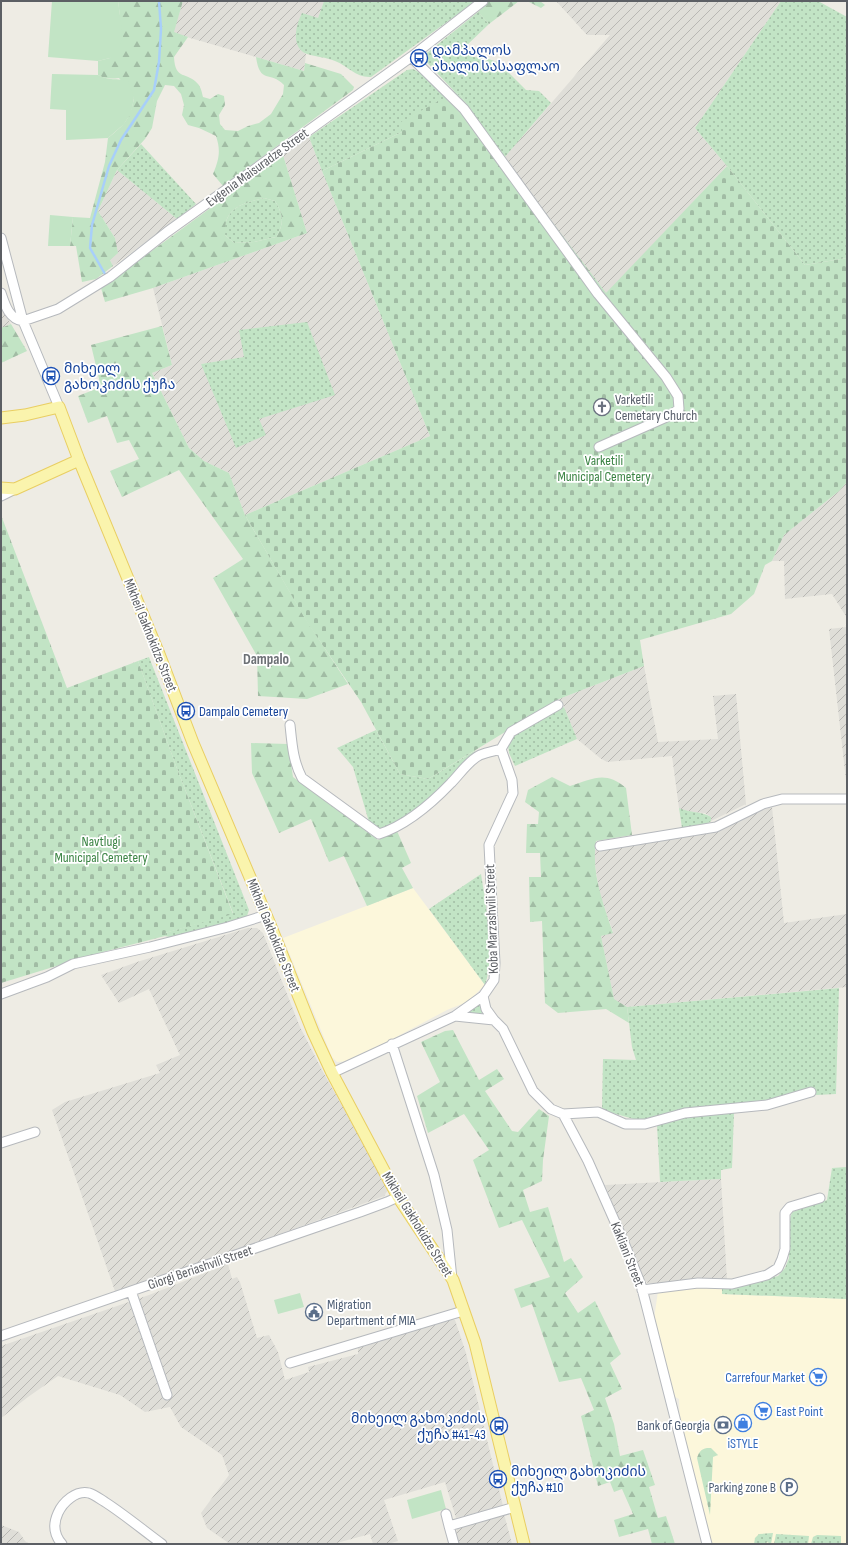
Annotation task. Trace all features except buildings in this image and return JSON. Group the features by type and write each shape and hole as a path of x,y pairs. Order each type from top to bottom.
{"main road":[{"path":"1,418 25,415 59,407"},
{"name":"Mikheil Gakhokidze Street","path":"59,407 79,460 159,654 193,743 266,914 313,1032 332,1073 398,1196 453,1280 475,1343 524,1544"},
{"path":"1,488 15,489 79,460"}],"street":[{"name":"Evgenia Maisuradze Street","path":"23,321 58,309 110,277 167,232 411,57 483,1"},
{"path":"411,57 464,109 598,294 666,377 678,396 679,409 669,416 599,447"},
{"name":"Mikheil Gakhokidze Street","path":"1,238 23,321 59,407"},
{"path":"1,293 5,305 12,317 23,321"},
{"path":"1,496 15,489"},
{"path":"290,724 293,754 296,767 302,778 379,834 391,830 414,816 438,798 470,762 479,756 501,749 511,732 558,705"},
{"name":"Koba Marzashvili Street","path":"332,1073 455,1016 483,996 494,980 495,963 490,844 513,793 512,780 501,749"},
{"path":"600,846 716,827 763,804 782,799 847,799"},
{"path":"1,994 47,977 73,964 150,947 228,927 266,914"},
{"path":"483,996 486,1008 494,1020 503,1029 533,1091 551,1109 563,1114 598,1112 624,1124 645,1124 685,1113 767,1105 812,1092"},
{"path":"455,1016 494,1020"},
{"path":"392,1044 434,1175 447,1230 453,1280"},
{"name":"Kakliani Street","path":"563,1114 588,1161 623,1240 642,1290 707,1544"},
{"path":"1,1143 35,1132"},
{"name":"Giorgi Beriashvili Street","path":"1,1336 360,1212 387,1202 398,1196"},
{"path":"642,1290 698,1283 732,1284 767,1275 778,1268 782,1259 785,1248 785,1213 790,1207 820,1198"},
{"path":"131,1291 167,1395"},
{"path":"290,1363 463,1311"},
{"path":"62,1544 58,1538 54,1523 59,1510 68,1500 76,1495 88,1493 113,1507 162,1544"},
{"path":"450,1526 515,1507"},
{"path":"446,1514 454,1544"}],"shaded area":[{"path":"183,1 324,1 318,18 299,48 306,54 304,71 173,33"},
{"path":"556,1 781,1 695,128 727,166 606,294 504,158 610,35 587,35"},
{"path":"309,137 430,436 245,515 229,473 204,461 189,448 152,373 172,365 153,288 307,233 283,155","holes":["245,357 259,419 201,364"]},
{"path":"117,170 177,219 113,266 110,260 117,253 115,238 98,211"},
{"path":"1,303 3,311 11,324 1,328"},
{"path":"847,482 847,618 832,594 785,599 784,561 772,561 784,535 839,491"},
{"path":"847,627 847,789 829,629"},
{"path":"644,666 658,742 718,739 713,696 736,694 746,804 711,821 711,817 705,813 687,812 679,808 672,756 607,762 577,739 564,707 559,699"},
{"path":"772,807 784,923 847,914 847,987 627,1007 614,1000 601,936 613,932 599,892 594,856 595,850 724,829 754,813"},
{"path":"413,888 485,985 467,1002 447,1010 351,1061 337,1062 332,1057 283,938"},
{"path":"248,928 257,928 263,933 300,1027 323,1072 387,1185 388,1190 384,1196 116,1294 52,1110 65,1102 160,1073 156,1065 180,1055 149,989 119,1003 101,975 137,962"},
{"path":"721,1179 727,1280 648,1283 644,1280 605,1185"},
{"path":"228,1264 232,1279 237,1277 240,1282 257,1338 269,1335 278,1352 285,1380 309,1372 308,1367 358,1354 358,1348 452,1319 455,1320 466,1353 503,1506 456,1518 445,1482 384,1500 398,1541 388,1544 373,1544 370,1534 333,1544 230,1544 207,1528 201,1513 229,1475 222,1455 181,1427 170,1407 145,1412 120,1395 58,1376 1,1418 1,1346 149,1295"},
{"name":"East Point","path":"722,1286 722,1294 847,1299 847,1544 712,1544 680,1423 679,1399 673,1396 654,1319 658,1291"},
{"path":"504,1514 512,1544 458,1544 456,1533 457,1529"},
{"path":"1,1525 19,1532 29,1544 1,1544"}],"green space":[{"path":"52,1 118,1 123,37 119,49 110,58 98,61 48,57"},
{"path":"118,1 183,1 174,32 188,37 174,57 175,65 179,73 194,80 198,84 201,88 203,97 210,99 218,94 224,96 225,105 219,115 220,124 225,130 238,131 259,123 271,114 283,94 284,85 274,78 266,76 260,71 256,57 304,71 305,63 341,74 354,87 353,90 223,186 213,174 219,155 216,136 199,128 188,125 182,115 184,105 181,94 174,86 165,85 157,101 152,128 145,139 117,170 98,211 115,238 118,253 110,260 113,266 96,279 82,282 76,246 70,246 73,217 90,218 105,162 108,138 126,121 134,98 119,78 113,79 98,75 98,61 110,58 120,16"},
{"path":"324,1 476,1 371,77 366,77 356,74 340,63 307,54 298,46 296,41 296,29 302,13 318,18"},
{"path":"489,1 519,1 489,24 478,12"},
{"path":"527,1 540,1 545,5 541,8"},
{"path":"781,1 818,1 847,17 847,258 805,265 695,128"},
{"path":"478,12 489,24 466,46 473,57 485,58 498,62 526,90 539,91 551,103 504,158 461,96 454,91 422,57"},
{"path":"413,69 421,73 447,97 402,122 402,132 322,171 309,137 407,70"},
{"path":"52,74 98,75 106,78 128,81 134,98 131,113 124,124 108,138 66,140 66,110 50,109"},
{"name":"Varketili Municipal Cemetery","path":"454,91 461,96 504,158 606,293 727,166 805,265 847,258 847,482 839,491 784,535 772,561 765,565 754,594 731,614 640,640 644,666 559,699 428,779 400,774 361,702 307,622 245,515 430,436 322,171 402,132 401,122"},
{"path":"141,144 196,204 177,219 117,170"},
{"path":"283,155 307,233 153,288 105,302 101,288","holes":["264,198 275,201 280,210 282,219 281,227 276,237 254,242 234,243 225,235 225,227 228,216 236,208"]},
{"path":"264,198 275,201 280,210 282,223 276,237 254,242 234,243 225,235 225,225 228,216 241,205"},
{"path":"50,215 73,217 70,246 48,246"},
{"path":"307,322 335,395 259,419 266,435 236,448 201,364 244,357 239,330"},
{"path":"11,324 27,351 1,363 1,328"},
{"path":"162,326 172,365 152,373 189,448 204,461 229,473 245,515 305,618 348,684 307,699 258,696 257,656 213,578 243,559 179,470 122,497 110,471 139,459 129,440 117,443 107,416 88,423 78,396 101,387 91,345"},
{"name":"Navtlugi Municipal Cemetery","path":"1,515 67,688 138,661 176,766 233,914 165,933 165,936 99,953 1,983"},
{"path":"149,657 249,910 247,916 240,919 173,938 165,936 165,933 233,913 176,766 138,661"},
{"path":"564,707 577,739 515,766 509,753 508,746 513,736"},
{"path":"376,730 400,774 428,779 476,750 444,786 420,808 393,824 378,829 369,822 353,767 337,748"},
{"path":"251,743 288,744 293,777 378,840 397,831 411,863 402,868 413,888 367,906 344,856 329,862 311,819 279,833 252,773"},
{"path":"552,777 570,786 592,779 612,779 619,782 626,788 632,835 596,841 595,865 599,888 613,933 601,936 614,999 627,1007 629,1023 606,1009 558,1013 545,1003 542,921 530,922 529,877 541,877 540,853 526,853 527,824 538,824 539,812 525,802 528,790"},
{"path":"679,808 707,815 711,817 711,821 706,825 682,828"},
{"path":"481,874 489,930 489,960 485,985 429,909"},
{"path":"839,988 836,1094 816,1095 815,1088 765,1102 637,1120 602,1110 603,1059 636,1060 632,1047 627,1007"},
{"path":"481,1002 484,1015 465,1014"},
{"path":"453,1030 479,1080 497,1069 504,1079 485,1091 512,1131 518,1132 539,1109 549,1116 543,1160 542,1181 523,1190 530,1212 548,1207 564,1262 571,1258 583,1277 565,1293 578,1313 595,1301 621,1354 610,1363 622,1389 605,1398 614,1424 620,1456 643,1450 655,1485 649,1487 658,1518 666,1516 675,1544 652,1544 648,1529 619,1537 614,1520 633,1514 622,1489 614,1492 610,1482 598,1486 581,1416 594,1410 581,1378 559,1382 532,1304 521,1308 514,1289 550,1277 522,1220 499,1228 473,1160 489,1150 464,1114 428,1133 417,1096 440,1082 421,1042 445,1031"},
{"path":"734,1112 732,1168 721,1170 721,1179 660,1182 657,1125 684,1116"},
{"path":"847,1167 847,1299 722,1294 722,1286 735,1287 778,1276 785,1268 789,1258 790,1219 792,1212 827,1200 832,1168"},
{"path":"300,1293 304,1307 278,1314 274,1300"},
{"path":"711,1448 718,1455 713,1457 710,1515 697,1458 700,1451"},
{"path":"441,1490 446,1509 412,1519 407,1500"},
{"path":"773,1533 771,1544 767,1542 766,1544 754,1544 755,1538 759,1534"},
{"path":"776,1534 809,1536 808,1544 774,1544"},
{"path":"817,1535 841,1536 841,1544 811,1544 813,1537"}],"waterway":[{"path":"105,274 90,248 92,225 109,166 121,140 154,90 159,62 161,29 159,1"}],"place":[{"name":"დამპალოს ახალი სასაფლაო","path":"419,58"},
{"name":"მიხეილ გახოკიძის ქუჩა","path":"51,376"},
{"name":"Varketili Cemetary Church","path":"602,407"},
{"name":"Dampalo Cemetery","path":"186,711"},
{"name":"Migration Department of MIA","path":"314,1312"},
{"name":"Carrefour Market","path":"818,1377"},
{"name":"East Point","path":"763,1411"},
{"name":"iSTYLE","path":"743,1423"},
{"name":"Bank of Georgia","path":"723,1425"},
{"name":"მიხეილ გახოკიძის ქუჩა #41-43","path":"499,1426"},
{"name":"მიხეილ გახოკიძის ქუჩა #10","path":"498,1479"},
{"name":"Parking zone B","path":"789,1487"}],"district":[{"name":"Dampalo","path":"266,659"}]}
